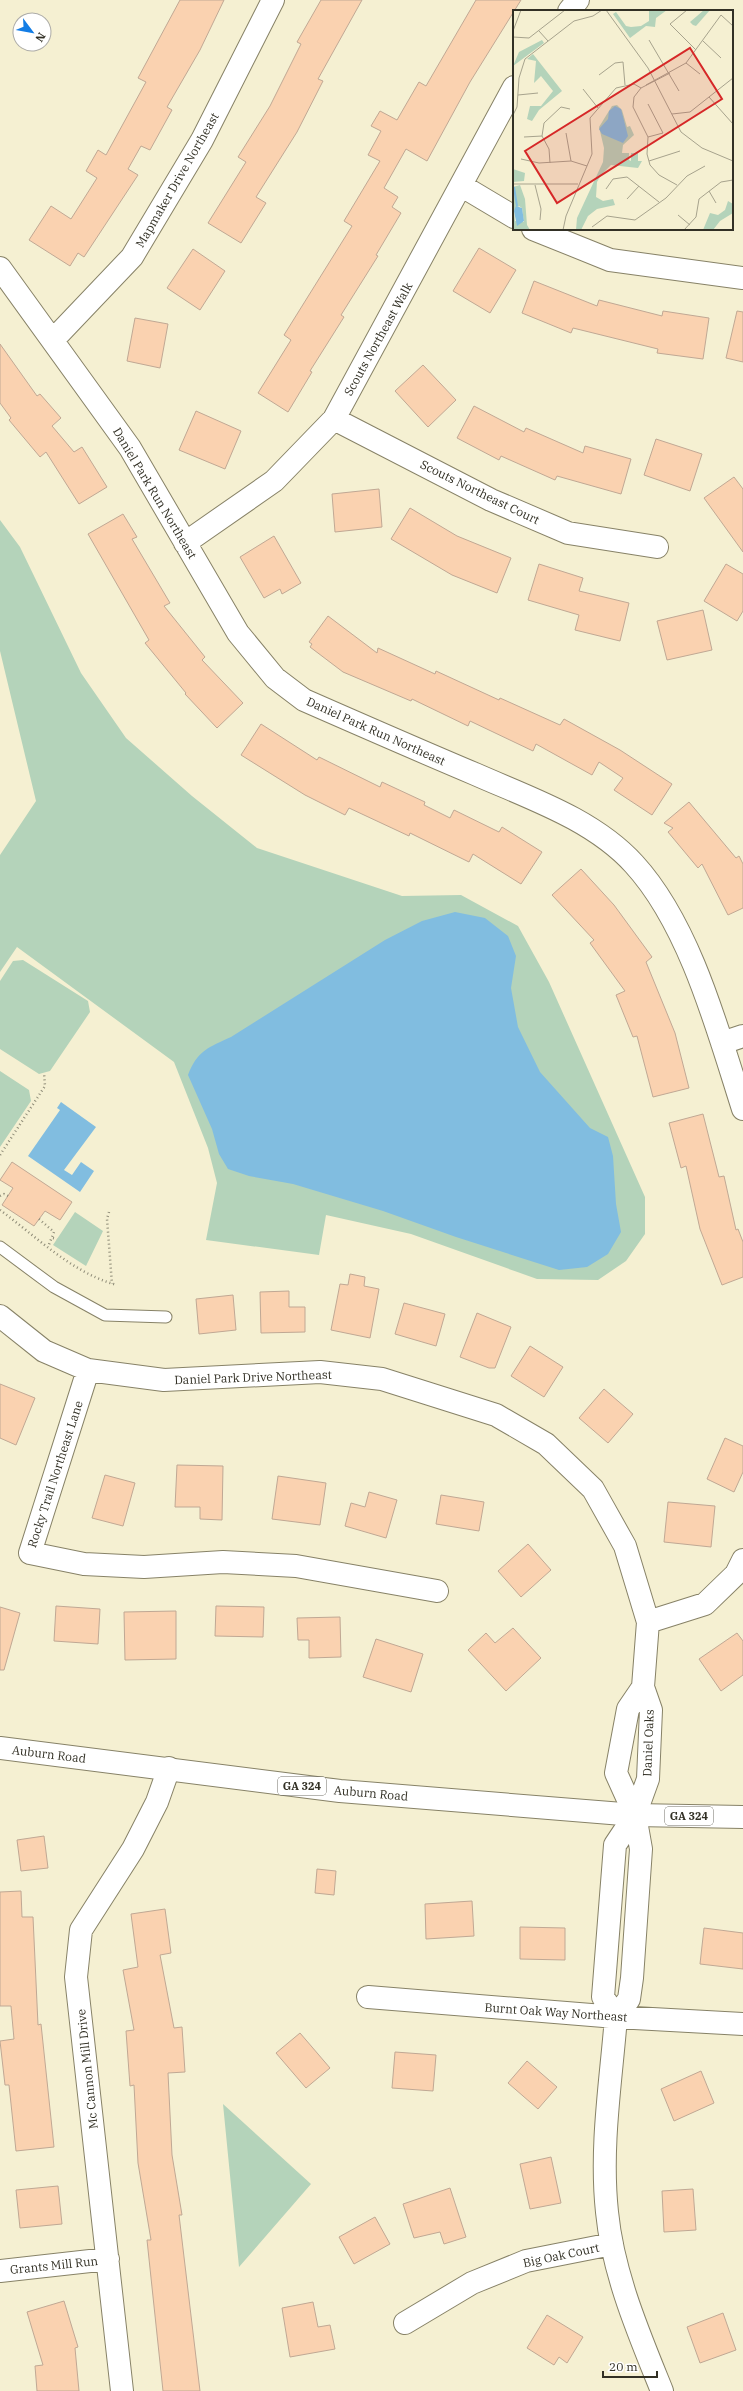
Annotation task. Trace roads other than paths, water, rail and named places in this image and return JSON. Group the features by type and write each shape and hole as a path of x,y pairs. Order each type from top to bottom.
{"street":[{"name":"Mapmaker Drive Northeast","path":"53,340 132,257 202,140 273,0"},
{"path":"570,10 578,0"},
{"name":"Scouts Northeast Walk","path":"185,543 274,481 334,419 462,186 513,89"},
{"path":"462,186 513,216"},
{"path":"535,230 610,260 743,278"},
{"name":"Daniel Park Run Northeast","path":"0,268 130,448 238,633 276,678 304,700 553,808 595,831 633,863 656,894 686,948 722,1043 743,1109"},
{"name":"Scouts Northeast Court","path":"334,419 491,500 568,533 657,547"},
{"path":"722,1043 743,1036"},
{"name":"Daniel Park Drive Northeast","path":"0,1316 44,1351 88,1370 164,1380 320,1372 382,1378 496,1416 546,1444 592,1490 625,1546 648,1622 643,1687"},
{"name":"Rocky Trail Northeast Lane","path":"88,1370 30,1553 84,1564 144,1567 223,1562 296,1566 437,1591"},
{"path":"648,1622 705,1604 736,1574 743,1560"},
{"name":"Daniel Oaks","path":"634,1815 616,1773 628,1710 643,1687"},
{"name":"Daniel Oaks","path":"634,1815 648,1779 652,1710 643,1687"},
{"name":"Auburn Road","path":"0,1748 168,1768 340,1791 634,1815 743,1817"},
{"name":"Mc Cannon Mill Drive","path":"122,2391 76,1977 81,1930 133,1849 156,1802 168,1768"},
{"path":"634,1815 641,1849 632,1978 629,1999 616,2018 605,2155 607,2212 612,2244 627,2300 662,2391"},
{"name":"Burnt Oak Way Northeast","path":"368,1997 616,2018 743,2024"},
{"name":"Big Oak Court","path":"405,2323 472,2283 526,2261 612,2244"},
{"name":"Grants Mill Run","path":"0,2271 108,2260"}],"lane":[{"path":"0,1247 54,1287 106,1315 166,1317"}],"water":[{"path":"455,912 485,918 508,936 516,956 511,988 518,1027 540,1072 590,1128 608,1137 613,1156 616,1204 621,1232 608,1254 587,1267 559,1270 456,1237 383,1211 293,1184 249,1176 228,1169 219,1154 212,1129 188,1075 195,1060 210,1047 231,1037 385,940 422,921"},
{"path":"61,1102 96,1127 64,1170 72,1175 81,1162 94,1171 80,1192 28,1156 60,1110 57,1108"}]}
